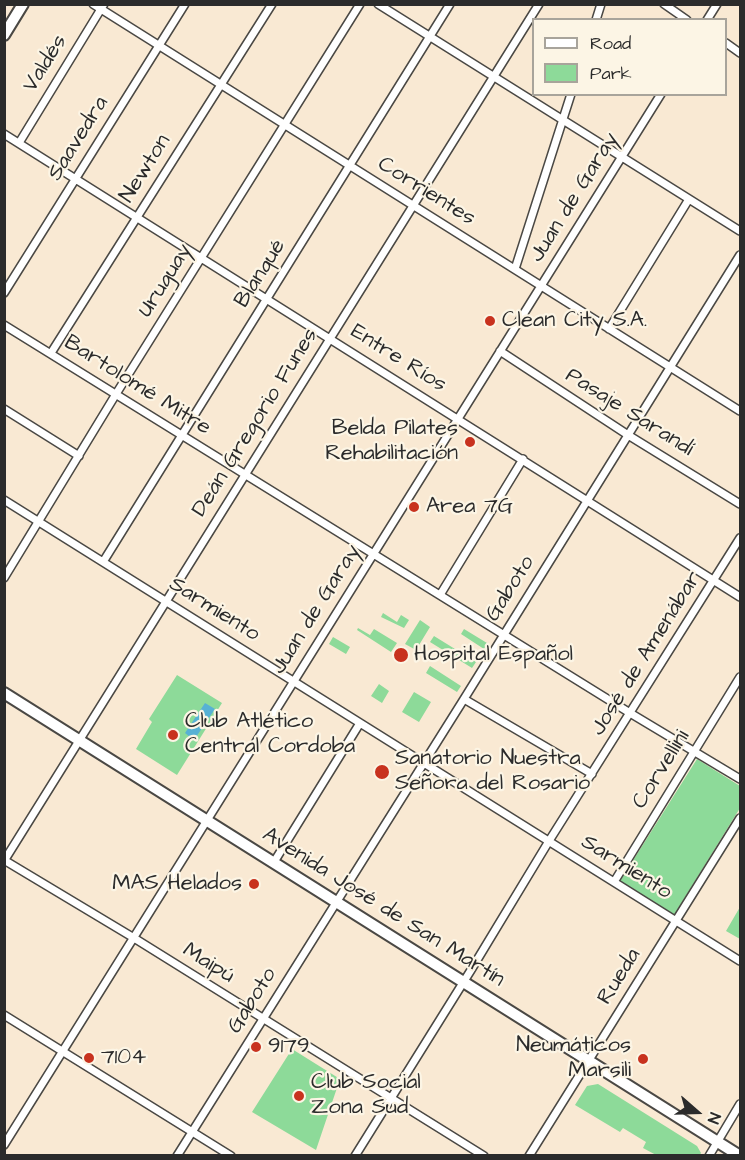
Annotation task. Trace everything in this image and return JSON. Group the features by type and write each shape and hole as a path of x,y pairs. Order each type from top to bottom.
{"main road":[{"path":"4,35 23,4"},
{"name":"Avenida José de San Martín","path":"4,693 740,1155"}],"street":[{"name":"Corrientes","path":"93,4 103,7 159,46 738,409"},
{"name":"Saavedra","path":"4,293 184,4"},
{"name":"Newton","path":"51,354 272,4"},
{"name":"Uruguay","path":"4,578 116,394 360,4"},
{"path":"378,4 741,231"},
{"name":"Blanqué","path":"103,562 450,4"},
{"name":"Deán Gregorio Funes","path":"5,860 538,4"},
{"path":"664,4 684,18"},
{"path":"708,18 717,4"},
{"name":"Valdés","path":"19,143 103,7"},
{"path":"727,44 741,53"},
{"path":"515,269 570,96"},
{"name":"Juan de Garay","path":"4,1145 660,96"},
{"name":"Entre Ríos","path":"4,134 741,597"},
{"path":"609,329 689,199"},
{"name":"Gaboto","path":"177,1155 741,255"},
{"name":"Bartolomé Mitre","path":"4,325 630,713 741,779"},
{"name":"Pasaje Sarandí","path":"500,351 628,435 741,504"},
{"path":"738,409 741,399"},
{"path":"4,409 79,456"},
{"path":"440,595 523,459"},
{"name":"Sarmiento","path":"4,500 741,961"},
{"name":"José de Amenábar","path":"355,1155 549,841 741,538"},
{"name":"Corvellini","path":"614,882 741,677"},
{"path":"464,699 592,774"},
{"path":"274,862 360,723"},
{"name":"Rueda","path":"529,1155 741,818"},
{"name":"Maipú","path":"5,860 484,1155"},
{"path":"4,1015 231,1155"},
{"path":"709,1155 741,1104"}],"green space":[{"path":"383,613 397,622 401,615 409,620 404,628 381,617"},
{"path":"420,620 430,627 416,650 405,644"},
{"path":"358,628 370,635 374,629 397,643 391,652 357,630"},
{"path":"464,629 487,643 484,649 461,634"},
{"path":"434,636 476,662 472,668 430,642"},
{"path":"333,637 350,647 346,654 329,644"},
{"path":"430,666 461,686 457,692 426,673"},
{"name":"Club Atlético Central Cordoba","path":"177,675 222,703 177,775 136,749 152,722 149,719"},
{"path":"379,684 389,691 382,703 371,696"},
{"path":"414,692 431,702 419,722 402,712"},
{"path":"697,759 740,786 740,808 674,915 620,881"},
{"path":"740,907 740,939 726,931"},
{"name":"Club Social Zona Sud","path":"292,1049 340,1079 316,1150 252,1112"},
{"path":"598,1084 697,1146 701,1153 699,1156 656,1155 643,1148 646,1142 623,1128 620,1132 575,1105 587,1086"}],"water":[{"path":"205,703 215,709 194,740 185,733"}],"place":[{"name":"Clean City S.A.","path":"490,321"},
{"name":"Belda Pilates Rehabilitación","path":"470,442"},
{"name":"Area 7G","path":"414,507"},
{"name":"Hospital Español","path":"401,655"},
{"name":"Club Atlético Central Cordoba","path":"173,735"},
{"name":"Sanatorio Nuestra Señora del Rosario","path":"382,772"},
{"name":"MAS Helados","path":"254,884"},
{"name":"9179","path":"256,1047"},
{"name":"7104","path":"89,1058"},
{"name":"Neumáticos Marsili","path":"643,1059"},
{"name":"Club Social Zona Sud","path":"299,1096"}]}
